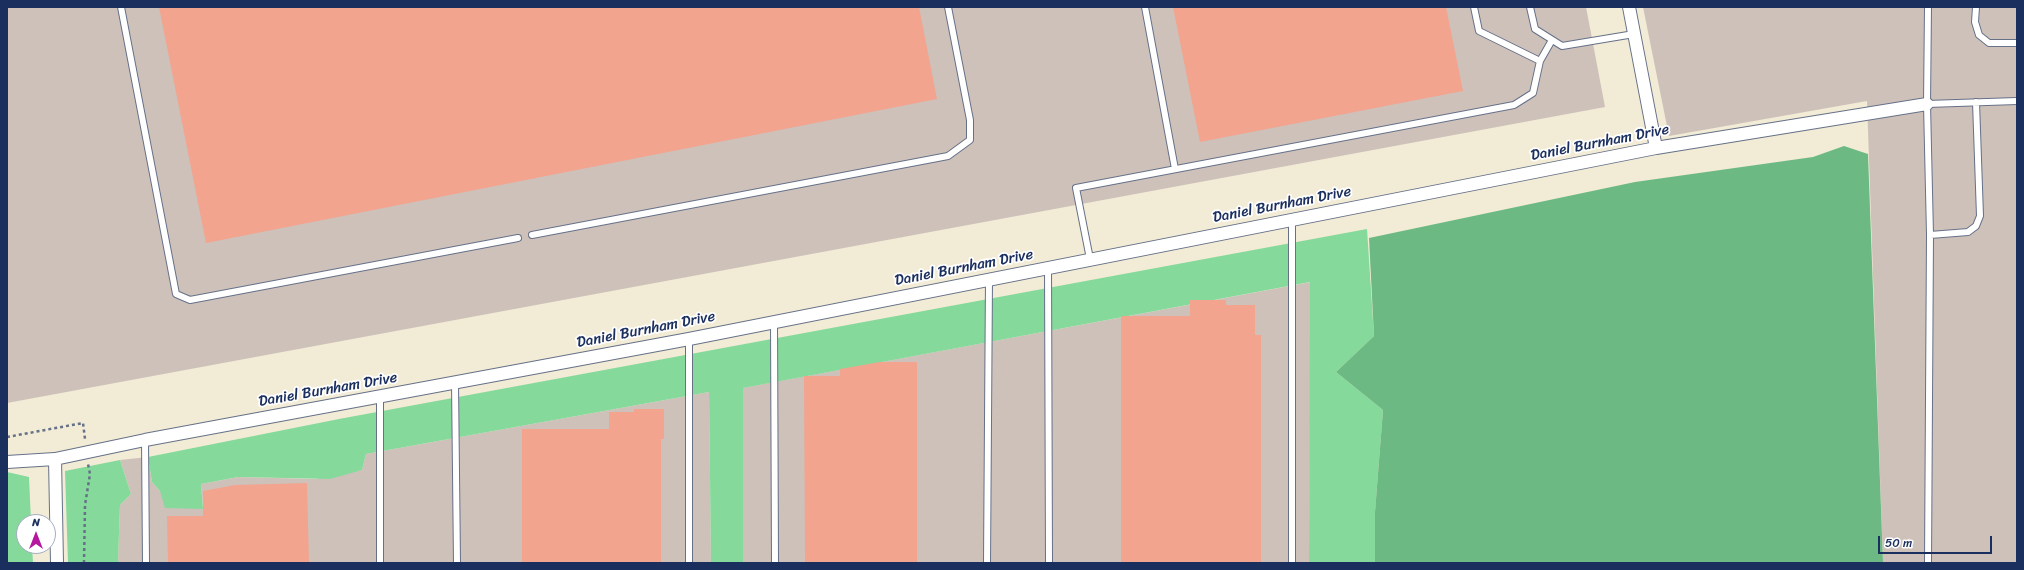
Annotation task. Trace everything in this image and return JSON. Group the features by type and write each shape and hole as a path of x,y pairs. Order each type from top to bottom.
{"street":[{"path":"1629,7 1656,148"},
{"name":"Daniel Burnham Drive","path":"7,462 55,459 145,440 689,339 1656,148 1927,104"},
{"path":"55,459 57,563"}],"lane":[{"path":"120,7 176,294 190,300 518,238"},
{"path":"532,235 948,156 970,140 970,120 948,7"},
{"path":"1145,7 1175,169"},
{"path":"1474,7 1479,31 1540,60"},
{"path":"1530,7 1536,29 1562,46 1634,34"},
{"path":"1928,7 1927,104 1930,235 1928,563"},
{"path":"1976,7 1975,22 1979,35 1989,43 2017,43"},
{"path":"1090,259 1076,188 1514,105 1533,93 1540,60 1552,40"},
{"path":"1927,104 2017,101"},
{"path":"1930,235 1968,232 1976,226 1980,216 1976,102"},
{"path":"1292,219 1292,563"},
{"path":"1048,267 1048,563"},
{"path":"987,563 989,279"},
{"path":"774,322 775,563"},
{"path":"689,339 689,563"},
{"path":"455,383 457,563"},
{"path":"380,397 380,563"},
{"path":"145,440 146,563"}],"shaded area":[{"path":"7,7 1586,7 1605,107 7,403"},
{"path":"1643,7 2017,7 2017,563 1883,563 1867,101 1669,136"},
{"path":"1311,282 1309,563 743,563 742,388"},
{"path":"709,392 711,563 122,563 118,561 120,505 131,494 120,460 148,457 152,482 160,491 203,508 201,484 238,477 316,479 362,470 366,454"}],"green space":[{"path":"1844,146 1868,154 1883,563 1375,563 1375,512 1383,410 1336,372 1374,336 1369,238 1635,182 1813,157"},
{"path":"1367,229 1374,336 1336,372 1383,410 1375,512 1375,563 1309,563 1310,282 743,388 743,563 711,563 709,392 366,454 362,470 330,479 238,477 201,484 203,509 165,508 160,491 152,482 148,457 339,419"},
{"path":"120,460 131,494 120,505 118,561 122,563 68,563 65,471"},
{"path":"7,472 29,477 31,514 16,514 16,554 32,554 33,563 7,563"}],"building":[{"path":"159,7 919,7 937,99 206,243"},
{"path":"1173,7 1446,7 1463,91 1200,142"},
{"path":"1190,300 1226,300 1226,305 1255,305 1255,335 1261,335 1261,563 1121,563 1121,316 1190,316"},
{"path":"880,362 917,362 917,563 805,563 804,376 840,376 840,369"},
{"path":"634,409 664,409 664,439 661,439 661,563 522,563 522,429 609,429 609,412 634,412"},
{"path":"307,483 309,563 168,563 167,516 203,516 203,491 235,485"}]}
